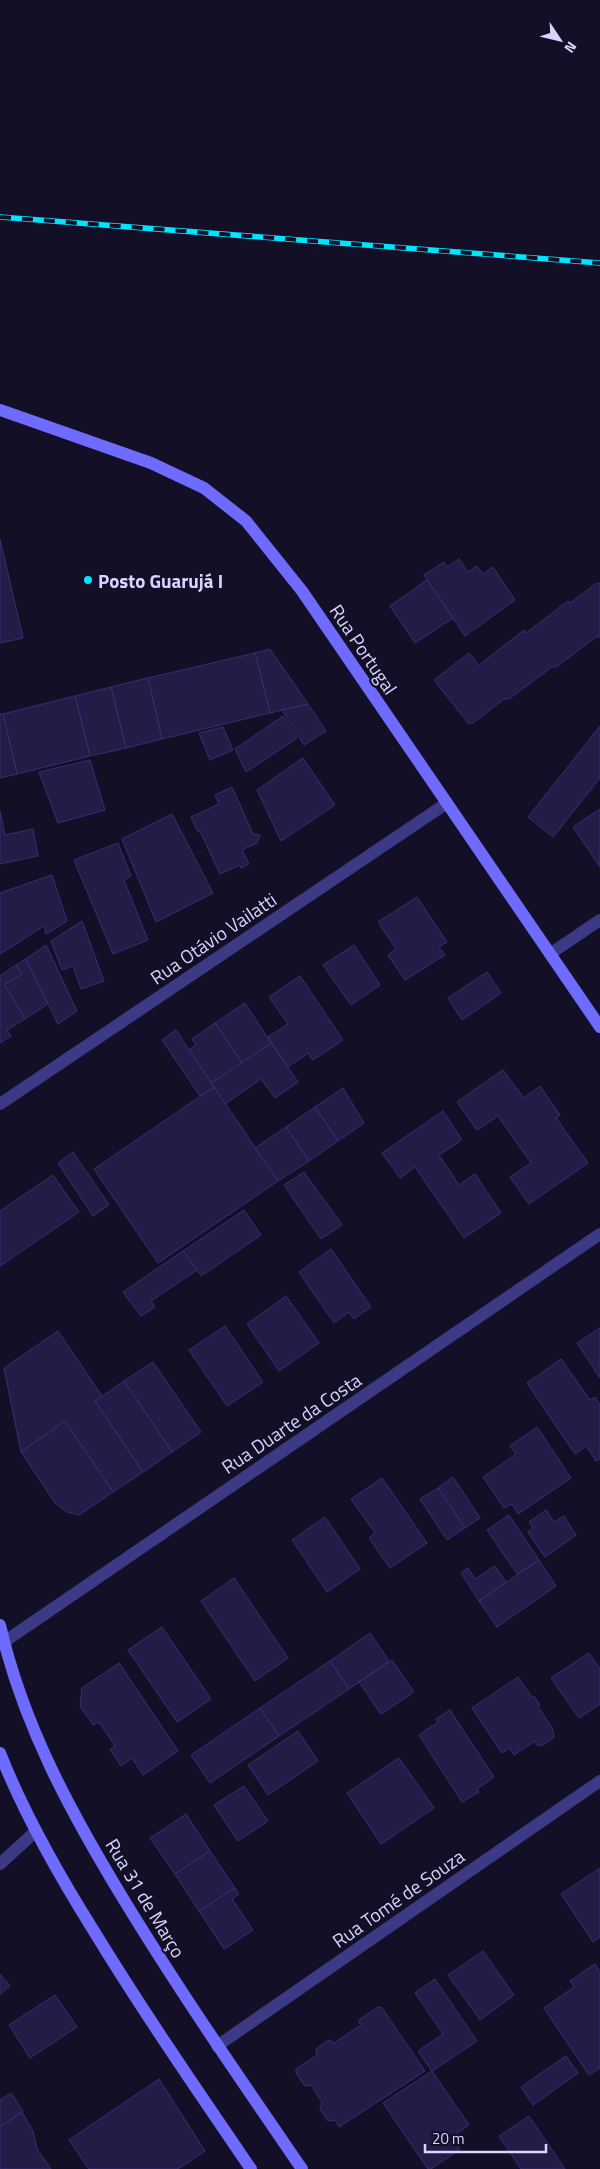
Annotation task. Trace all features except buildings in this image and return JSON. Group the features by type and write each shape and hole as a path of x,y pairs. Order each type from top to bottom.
{"main road":[{"name":"Rua Portugal","path":"0,410 151,463 204,488 246,521 302,591 600,1027"},
{"name":"Rua 31 de Março","path":"0,1626 29,1717 65,1799 154,1951 302,2169"},
{"path":"0,1753 12,1784 69,1891 118,1972 251,2169"}],"street":[{"name":"Rua Otávio Vailatti","path":"0,1104 446,802"},
{"path":"550,954 600,920"},
{"name":"Rua Duarte da Costa","path":"4,1642 600,1234"},
{"name":"Rua Tomé de Souza","path":"217,2046 600,1781"},
{"path":"0,1864 36,1832"}],"railway":[{"path":"0,217 600,263"}],"place":[{"name":"Posto Guarujá I","path":"88,580"}]}
